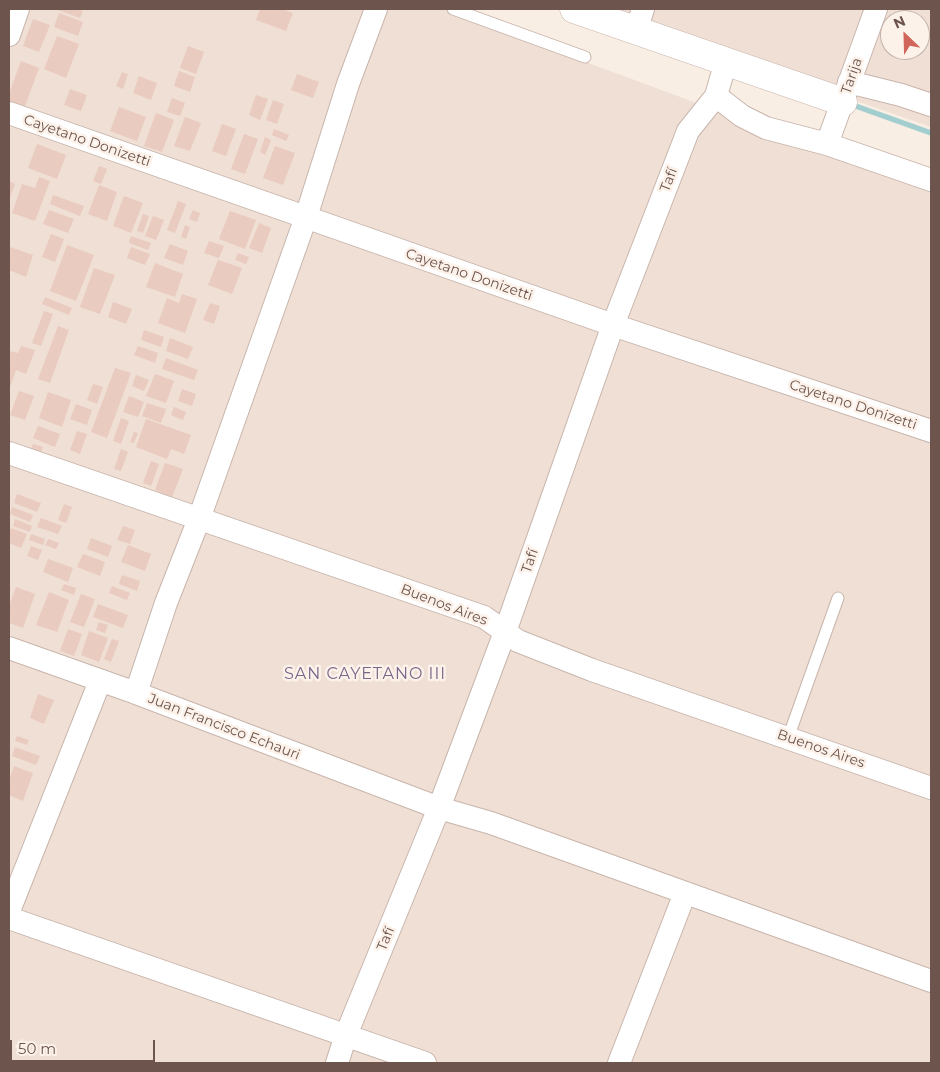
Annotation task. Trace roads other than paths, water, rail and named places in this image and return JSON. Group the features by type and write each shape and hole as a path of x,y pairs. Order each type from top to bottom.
{"street":[{"path":"9,35 18,9"},
{"path":"136,693 166,602 199,519 306,218 348,84 376,9"},
{"path":"574,9 640,20 726,61 846,92 901,95 931,106"},
{"name":"Tarija","path":"827,144 876,9"},
{"name":"Tafí","path":"337,1063 346,1035 439,808 505,632 613,325 688,131 716,96 726,61"},
{"path":"716,96 742,116 766,128 827,144 931,180"},
{"name":"Cayetano Donizetti","path":"9,113 613,325 931,431"},
{"name":"Buenos Aires","path":"9,453 484,617 518,641 592,670 931,788"},
{"name":"Juan Francisco Echauri","path":"9,648 136,693 439,808 491,822 931,981"},
{"path":"9,911 100,681"},
{"path":"619,1063 685,893"},
{"path":"9,918 424,1063"}],"lane":[{"path":"452,9 585,57"},
{"path":"788,738 838,598"}],"waterway":[{"path":"850,104 931,133"}],"district":[{"name":"SAN CAYETANO III","path":"365,674"}]}
